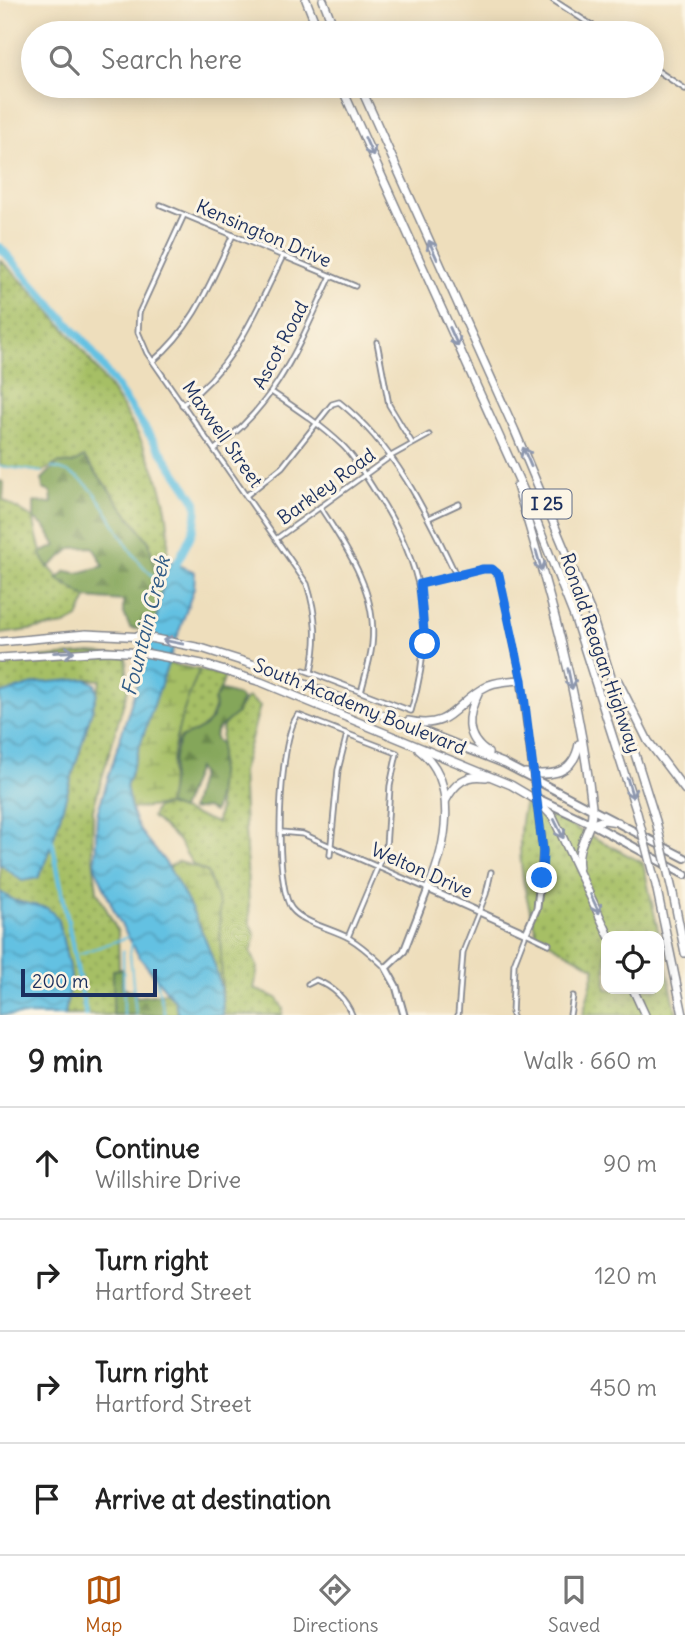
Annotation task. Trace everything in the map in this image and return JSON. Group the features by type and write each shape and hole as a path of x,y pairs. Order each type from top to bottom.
{"highway":[{"path":"306,0 314,21"},
{"path":"323,0 332,21"},
{"name":"Ronald Reagan Highway","path":"346,98 514,471 575,619 637,813 656,886 683,1015"},
{"name":"Ronald Reagan Highway","path":"364,98 549,508 600,641 656,821 685,953"},
{"path":"514,471 563,648 592,807 592,824 579,847 580,873"},
{"name":"South Academy Boulevard","path":"0,642 54,635 125,636 173,641 220,653 503,763 592,807 685,858"},
{"path":"600,641 636,723 660,761 685,790"},
{"name":"South Academy Boulevard","path":"0,658 65,652 127,652 164,656 221,669 511,785 592,824 685,875"},
{"path":"384,715 433,724 450,716 479,692 498,682 522,680"},
{"path":"479,692 469,716 470,732 477,744 503,763"},
{"path":"400,740 429,758 438,769 445,800 440,853 428,889"},
{"path":"525,773 547,775 565,770 577,754 580,740"},
{"path":"445,800 453,787 469,777 482,776 511,785"},
{"path":"527,793 553,817 607,931"},
{"path":"592,824 604,820 618,822"},
{"path":"635,994 645,1015"}],"street":[{"path":"553,0 585,21"},
{"path":"664,74 685,89"},
{"name":"Kensington Drive","path":"161,205 355,286"},
{"name":"Maxwell Street","path":"184,215 138,313 138,332 153,361 182,405 307,584 315,611 318,642 311,672"},
{"path":"153,361 181,336 191,322 233,235"},
{"path":"182,405 204,389 230,360 283,256"},
{"name":"Ascot Road","path":"215,449 257,413 273,393 331,276"},
{"path":"377,342 389,405 412,443"},
{"path":"273,393 344,447 397,523 420,584 425,644 421,678 411,711 304,670"},
{"path":"247,495 282,467 332,404 339,402 359,417 391,456 429,518 456,575"},
{"name":"Barkley Road","path":"276,539 391,456 429,435"},
{"path":"429,518 459,504"},
{"path":"320,507 355,559 368,600 373,643 361,692"},
{"path":"420,584 483,569 492,569 499,575 522,680 543,851 537,908 514,964 512,1015"},
{"path":"348,937 386,846 390,786 397,753 298,715 295,717 285,757 280,832 285,898 294,912 348,937 386,968 396,986 404,1015"},
{"path":"330,855 338,770 347,734"},
{"name":"Welton Drive","path":"280,832 303,834 549,944"},
{"path":"458,1015 463,952 486,894 491,872"},
{"path":"386,968 404,951 428,889"},
{"path":"308,984 316,980 330,986 340,994 352,1015"},
{"path":"570,1015 573,996"}],"green space":[{"path":"0,260 80,347 106,382 148,456 162,493 168,527 164,586 154,567 149,542 84,457 72,464 58,463 42,472 0,466"},
{"path":"84,457 149,542 154,567 164,586 153,631 130,628 123,611 123,601 87,598 57,579 66,571 78,573 104,566 93,547 72,548 48,568 40,553 56,546 45,527 34,519 34,502 52,503 51,492 43,489 42,479 58,463 72,464"},
{"path":"0,481 4,483 3,500 34,519 40,547 49,566 64,582 87,598 78,618 65,625 0,634"},
{"path":"90,653 126,656 128,688 93,809 92,850 97,891 118,932 119,970 113,971 113,1015 65,1015 71,976 47,908 15,901 0,892 0,864 56,828 101,680 86,679 0,694 0,662"},
{"path":"167,663 199,670 176,738 169,799 167,805 130,809 126,786"},
{"path":"199,670 225,676 209,722 199,732 182,737 175,747 181,715"},
{"path":"220,690 239,696 242,700 237,713 216,731 215,739 221,744 214,812 206,808 191,810 200,774 197,768 181,810 167,805 178,745 182,737 200,729 210,720 215,708 214,701"},
{"path":"248,697 260,706 242,772 250,923 255,935 251,953 258,968 254,989 277,998 283,1009 282,1015 223,1015 219,905 207,872 193,865 178,840 152,817 156,808 167,805 217,823 219,811 216,775 223,726"},
{"path":"525,802 643,863 658,931 601,931 601,994 664,994 664,957 677,1015 583,1015 595,968 537,935 522,868 520,835"},
{"path":"179,861 207,872 219,905 222,989 169,867"},
{"path":"123,969 122,986 135,993 136,997 161,994 165,1015 113,1015 113,970"},
{"path":"167,992 175,1001 178,1015 165,1015 161,994"}],"water":[{"path":"167,560 195,572 194,588 126,786 137,825 167,865 206,940 218,977 223,1015 178,1015 175,1001 140,958 116,915 95,866 97,814 156,622"},
{"path":"86,679 95,684 97,693 47,860 38,878 22,881 0,864 0,694 37,683"},
{"path":"0,892 15,901 47,908 58,918 71,976 65,1015 0,1015"}],"waterway":[{"name":"Fountain Creek","path":"0,247 89,347 196,502 193,530 172,574"},
{"path":"0,466 42,472"},
{"path":"52,468 68,472 92,491 127,546 163,586"},
{"path":"52,841 86,1015"},
{"path":"79,954 128,937"},
{"path":"132,943 130,953 136,1015"},
{"path":"123,951 124,1015"},
{"name":"Fountain Creek","path":"156,979 165,1015"}],"route":[{"path":"425,644 420,584 483,569 492,569 499,575 522,680 543,851 542,878"}]}
